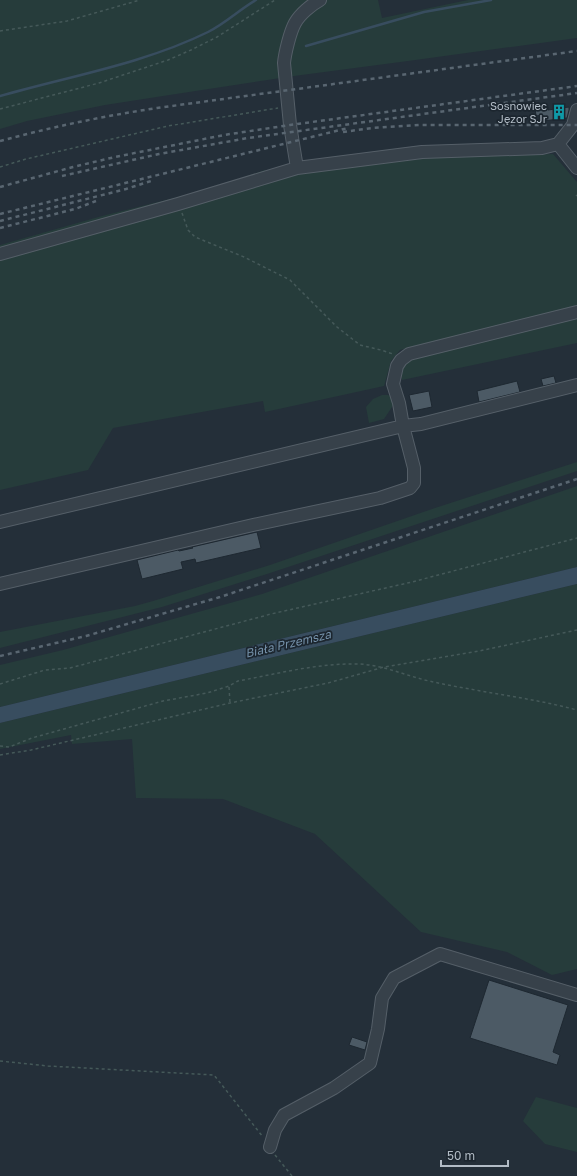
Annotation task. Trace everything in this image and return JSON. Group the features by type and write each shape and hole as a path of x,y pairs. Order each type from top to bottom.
{"street":[{"path":"297,168 284,73 285,52 295,23 310,6 320,0"},
{"path":"0,254 178,204 297,168 422,152 542,148 558,144 573,125 577,110"},
{"path":"558,144 577,168"},
{"path":"0,584 253,525 380,498 410,488 414,483 414,468 403,426 399,403 393,384 397,366 401,360 409,354 577,312"},
{"path":"0,522 403,426 421,424 577,385"},
{"path":"270,1147 275,1130 284,1115 334,1088 370,1063 378,1029 382,998 394,978 440,954 577,995"}],"path":[{"path":"0,31 67,21 140,0"},
{"path":"0,109 99,83 168,60 217,37 275,0"},
{"path":"0,167 26,159 168,126 288,106"},
{"path":"178,204 188,230 195,237 244,257 290,280 337,327 360,345 393,354 397,366"},
{"path":"0,684 45,670 70,668 271,614 412,582 577,538"},
{"path":"0,756 230,703 328,683 384,667 479,651 577,630"},
{"path":"0,746 10,747 32,738 148,705 207,693 229,686 238,681 310,667 353,663 384,667 427,681 548,703 577,710"},
{"path":"229,686 230,703"},
{"path":"0,1062 214,1075 270,1147 277,1160 292,1176"}],"green space":[{"path":"0,0 378,0 382,18 468,0 577,0 577,38 294,76 105,105 27,121 0,129"},
{"path":"553,154 577,182 577,306 400,350 391,361 384,386 265,412 263,401 113,428 88,470 0,490 0,245 102,216 210,189 265,170 270,183 299,174 427,158"},
{"path":"577,317 577,343 402,380 401,371 408,358"},
{"path":"382,395 388,395 394,399 394,404 384,419 369,423 366,407 373,399"},
{"path":"577,462 577,471 267,574 162,607 0,648 0,632 135,606 153,601 270,565 435,508"},
{"path":"577,486 577,567 0,707 0,665 63,650 262,594"},
{"path":"577,584 577,969 552,975 507,952 421,932 315,834 223,799 136,798 132,739 72,744 71,735 0,749 0,723"},
{"path":"536,1097 577,1108 577,1152 545,1144 523,1121"}],"water":[{"name":"Biała Przemsza","path":"577,567 577,584 0,723 0,707"}],"building":[{"name":"Sosnowiec Jęzor SJr","path":"548,107 548,110 569,107 567,118 543,121 543,115 536,116 535,108"},
{"path":"554,376 556,383 543,386 541,379"},
{"path":"517,381 520,392 479,402 477,391"},
{"path":"429,391 432,407 413,411 409,395"},
{"path":"257,532 261,548 196,563 195,559 181,562 183,569 142,579 137,560"},
{"path":"489,980 568,1005 553,1052 560,1055 557,1065 470,1038"},
{"path":"352,1037 367,1042 365,1050 349,1045"}],"waterway":[{"path":"0,96 158,53 208,32 256,0"},
{"path":"306,46 424,12 491,0"}],"railway":[{"path":"0,141 78,122 157,108 577,51"},
{"path":"0,187 115,157 224,135 577,86"},
{"path":"62,176 159,154 248,138 577,93"},
{"path":"343,132 372,128 420,125 577,125"},
{"path":"0,214 348,128"},
{"path":"0,221 126,189 151,181"},
{"path":"0,228 75,209 96,201"},
{"path":"0,656 86,636 220,597 577,479"}],"place":[{"name":"Sosnowiec Jęzor SJr","path":"559,112"}]}
